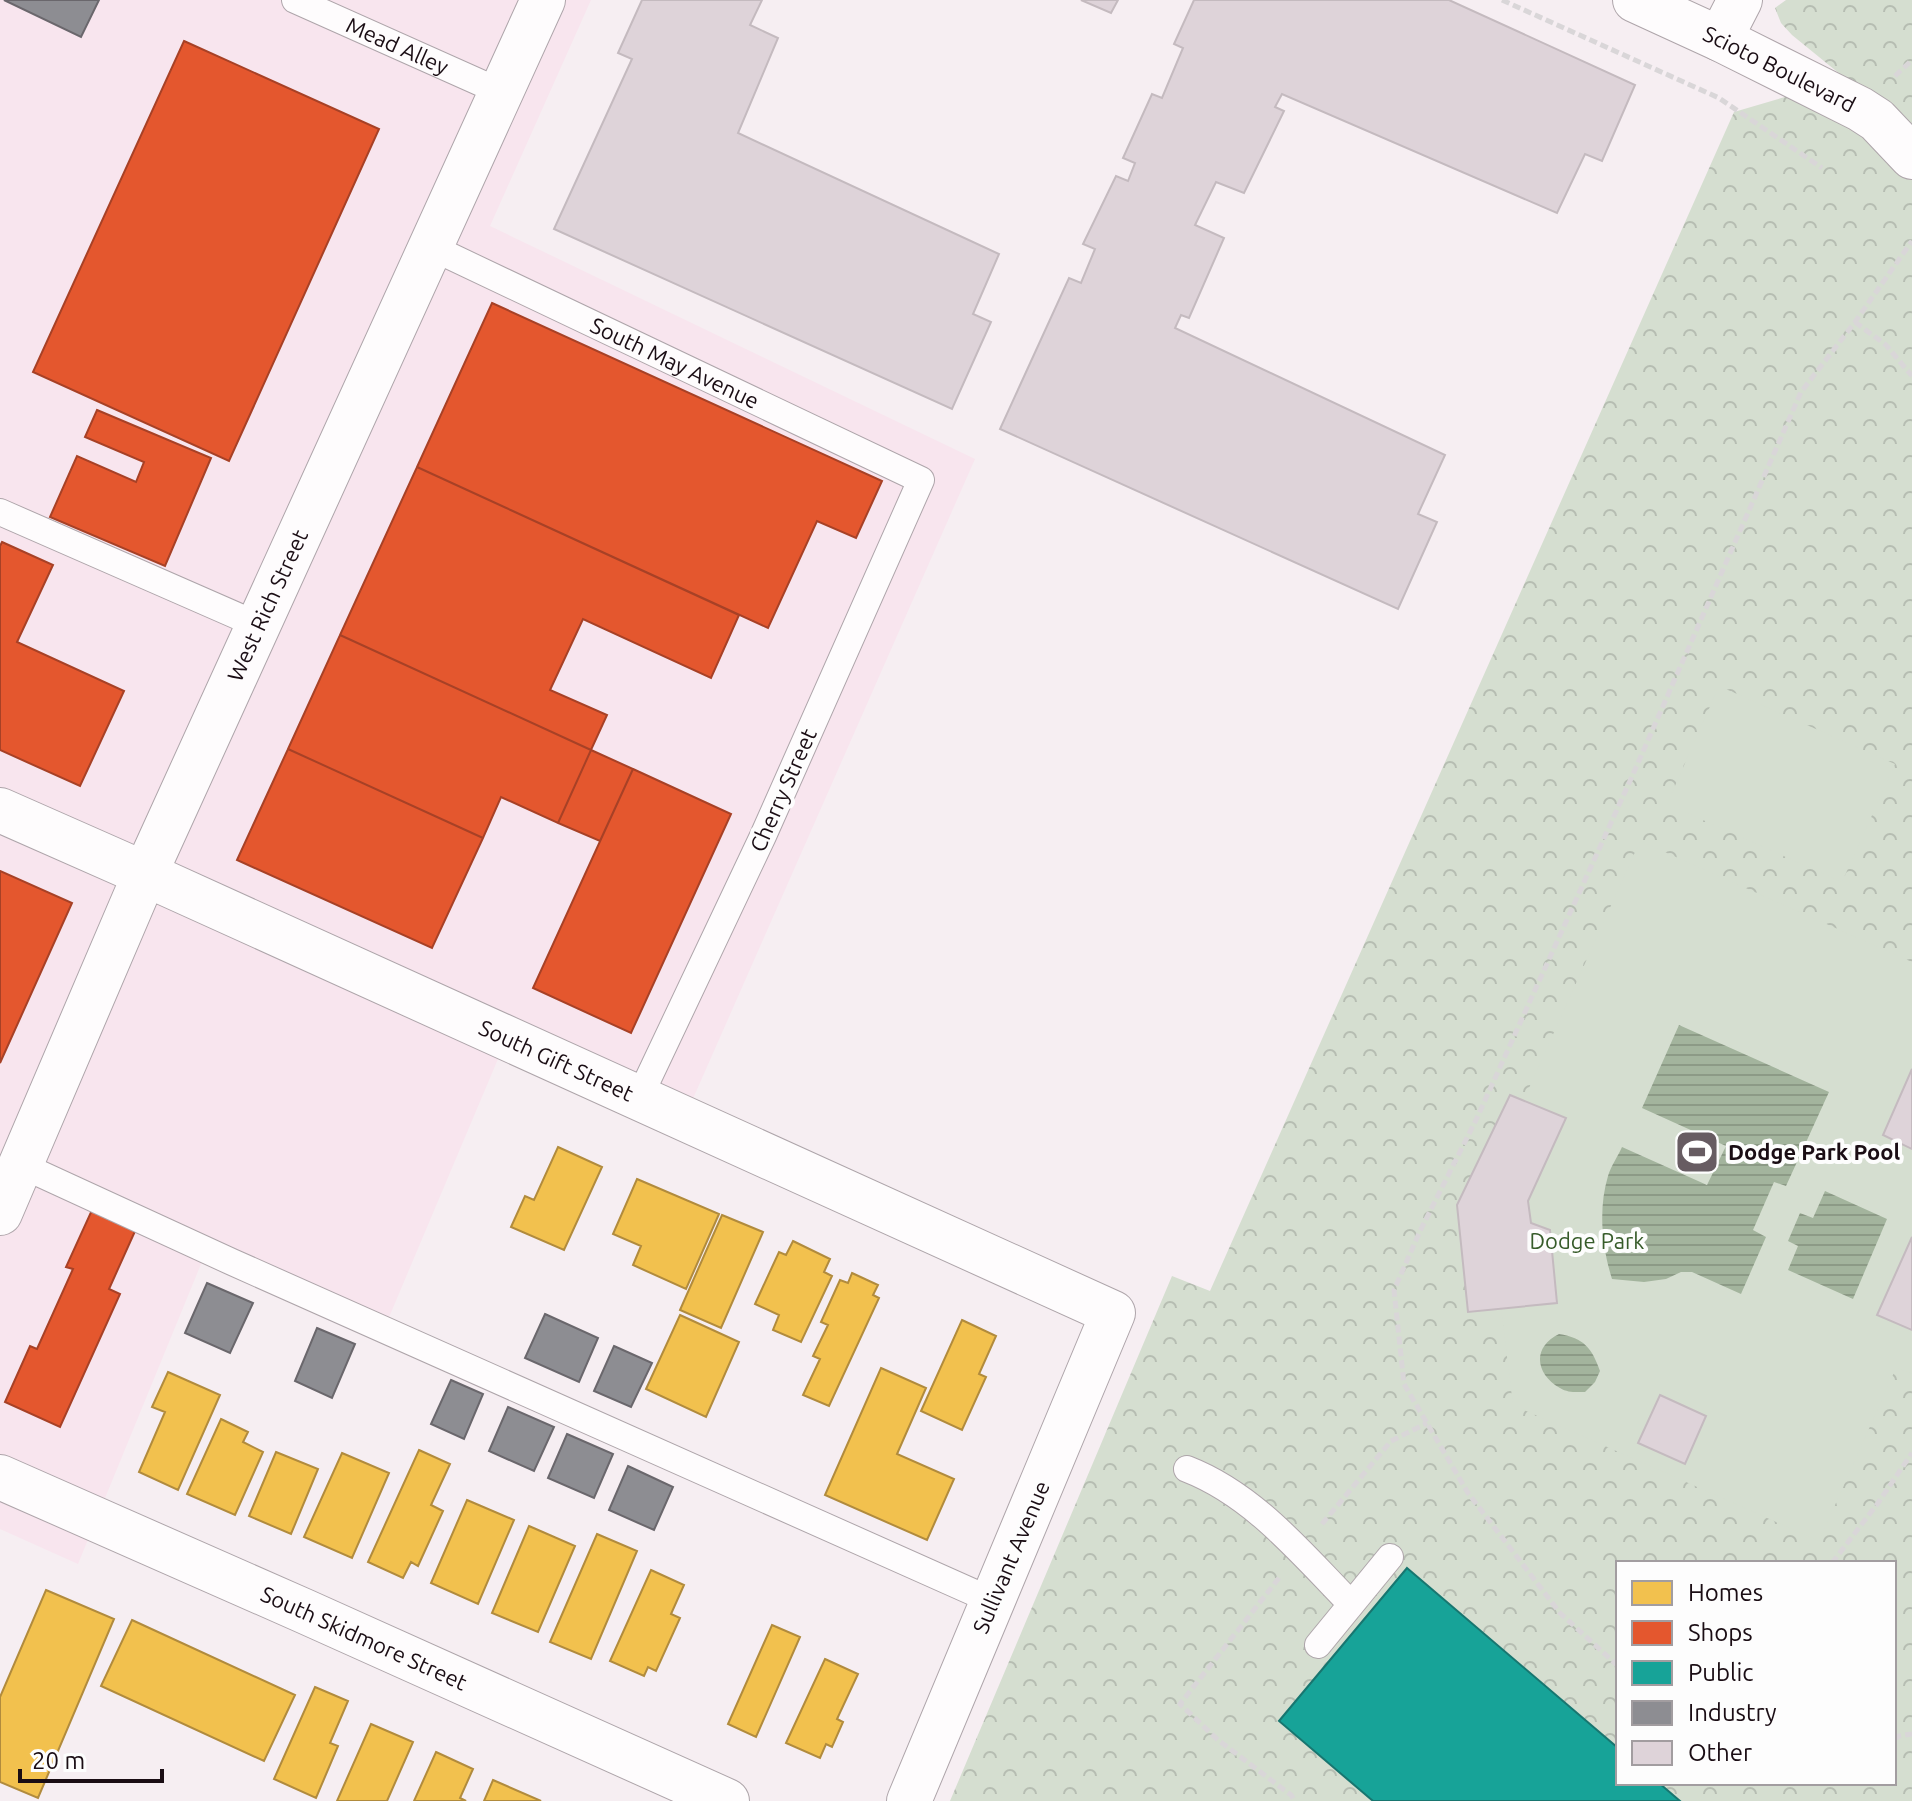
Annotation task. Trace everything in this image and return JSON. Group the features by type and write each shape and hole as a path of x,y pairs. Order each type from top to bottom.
{"street":[{"name":"West Rich Street","path":"0,1213 145,874 543,0"},
{"name":"Scioto Boulevard","path":"1635,0 1860,109 1877,120 1912,157"},
{"path":"1720,39 1740,0"},
{"name":"South Gift Street","path":"0,810 1113,1313"},
{"name":"Sullivant Avenue","path":"909,1801 1113,1313"},
{"name":"South Skidmore Street","path":"0,1477 727,1801"}],"lane":[{"name":"Mead Alley","path":"295,0 501,92"},
{"name":"South May Avenue","path":"431,247 921,480"},
{"name":"Cherry Street","path":"639,1098 763,836 921,480"},
{"path":"0,512 258,625"},
{"path":"21,1165 993,1601"},
{"path":"1187,1469 1209,1478 1238,1497 1278,1529 1351,1604"},
{"path":"1318,1645 1390,1557"}],"path":[{"path":"1502,0 1719,98 1822,168"},
{"path":"1616,1664 1560,1613 1468,1493 1404,1384 1394,1290 1476,1120 1634,772 1801,392 1912,241"},
{"path":"1855,322 1886,345 1912,376"},
{"path":"1295,1801 1218,1740 1180,1704 1391,1441 1427,1423"},
{"path":"1834,1561 1912,1453"}],"shaded area":[{"path":"0,0 591,0 490,226 975,459 684,1119 506,1040 387,1322 208,1247 78,1564 0,1529"},
{"path":"1679,1025 1829,1092 1786,1186 1774,1182 1753,1230 1766,1237 1741,1294 1692,1272 1644,1282 1612,1279 1609,1267 1602,1228 1603,1202 1609,1172 1622,1147 1707,1185 1726,1146 1642,1108"},
{"path":"1825,1191 1887,1219 1853,1299 1788,1270 1798,1246 1788,1241 1800,1213 1813,1218"},
{"path":"1559,1334 1581,1341 1597,1363 1600,1371 1585,1392 1560,1388 1542,1368 1540,1361 1544,1346"}],"green space":[{"name":"Dodge Park","path":"1786,0 1912,0 1912,1801 950,1801 1172,1276 1210,1291 1734,112 1846,79 1781,23 1775,8"},
{"path":"1719,686 1895,764 1842,882 1667,804"},
{"name":"Dodge Park Pool","path":"1640,841 1912,962 1912,1374 1896,1368 1819,1541 1513,1405 1501,1309 1468,1312 1457,1205 1510,1095 1524,1099"}],"building: Homes":[{"path":"558,1147 602,1167 564,1250 511,1227 525,1196 534,1200"},
{"path":"637,1179 719,1214 686,1289 633,1265 641,1246 613,1234"},
{"path":"722,1215 763,1232 721,1328 680,1310"},
{"path":"793,1241 830,1259 824,1272 832,1276 801,1342 773,1330 779,1315 755,1304 779,1252 786,1255"},
{"path":"852,1273 878,1285 873,1295 879,1298 829,1406 803,1395 820,1359 813,1356 828,1325 821,1322 840,1280 848,1283"},
{"path":"680,1315 739,1342 706,1417 646,1389"},
{"path":"962,1320 996,1336 979,1374 986,1377 962,1430 921,1411"},
{"path":"881,1368 926,1388 897,1454 954,1479 927,1540 825,1495"},
{"path":"168,1372 220,1395 178,1490 139,1472 165,1412 152,1407"},
{"path":"221,1419 248,1432 243,1442 263,1452 235,1515 187,1494"},
{"path":"419,1450 450,1464 431,1505 443,1511 418,1566 411,1562 403,1578 368,1562"},
{"path":"276,1452 318,1469 291,1534 249,1516"},
{"path":"342,1453 389,1473 352,1558 304,1537"},
{"path":"467,1500 514,1520 478,1604 431,1583"},
{"path":"529,1526 575,1546 538,1632 492,1613"},
{"path":"597,1534 637,1551 591,1659 550,1642"},
{"path":"651,1570 684,1585 671,1614 680,1618 656,1671 648,1667 644,1676 610,1661"},
{"path":"46,1590 114,1619 38,1798 0,1782 0,1697"},
{"path":"132,1620 295,1695 264,1761 101,1686"},
{"path":"772,1625 800,1637 756,1737 728,1724"},
{"path":"825,1659 858,1674 837,1719 843,1722 832,1747 826,1744 820,1758 786,1743"},
{"path":"315,1687 348,1701 330,1743 338,1746 316,1798 274,1779"},
{"path":"371,1724 413,1742 387,1801 337,1801"},
{"path":"436,1752 473,1769 460,1798 466,1801 414,1801"},
{"path":"493,1780 541,1801 484,1801"}],"building: Shops":[{"path":"184,41 379,129 229,461 33,372"},
{"path":"492,303 882,481 856,538 817,521 768,628 417,467"},
{"path":"97,410 211,458 165,566 50,517 77,456 136,482 144,462 85,437"},
{"path":"417,467 739,615 711,678 583,619 550,690 607,715 591,750 340,635"},
{"path":"2,542 53,565 17,642 124,691 80,786 0,750"},
{"path":"340,635 591,750 558,823 501,797 483,838 288,749"},
{"path":"288,749 483,838 432,948 237,860"},
{"path":"591,750 633,769 600,841 558,823"},
{"path":"633,769 731,814 631,1033 533,988"},
{"path":"0,871 72,903 0,1063"},
{"path":"92,1210 136,1229 109,1289 120,1294 60,1427 5,1402 30,1346 37,1349 73,1269 66,1267"}],"building: Public":[{"path":"1407,1568 1616,1746 1616,1785 1661,1785 1680,1801 1373,1801 1279,1721"}],"building: Industry":[{"path":"4,0 99,0 81,37"},
{"path":"207,1283 253,1303 230,1353 185,1333"},
{"path":"545,1314 598,1338 579,1382 525,1358"},
{"path":"317,1328 355,1344 332,1398 295,1381"},
{"path":"614,1346 652,1363 631,1407 594,1391"},
{"path":"451,1380 483,1394 464,1439 431,1424"},
{"path":"508,1407 554,1427 534,1471 489,1451"},
{"path":"567,1434 613,1454 594,1498 548,1478"},
{"path":"628,1466 673,1487 654,1530 609,1510"}],"building: Other":[{"path":"642,0 762,0 750,25 778,38 738,133 999,254 973,314 991,322 952,409 554,229 632,59 618,53"},
{"path":"1081,0 1118,0 1111,13"},
{"path":"1194,0 1449,0 1635,85 1602,161 1585,154 1557,213 1282,94 1275,107 1284,111 1244,193 1216,182 1195,225 1224,238 1189,318 1181,315 1175,328 1445,455 1418,514 1437,522 1398,609 1000,429 1069,278 1081,283 1095,249 1083,244 1116,176 1128,181 1135,163 1123,158 1152,94 1162,98 1183,48 1174,44"},
{"path":"1912,1069 1912,1149 1883,1135"},
{"path":"1510,1095 1566,1118 1528,1201 1531,1223 1550,1230 1557,1303 1468,1312 1457,1205"},
{"path":"1912,1237 1912,1330 1877,1315"},
{"path":"1660,1395 1706,1416 1685,1464 1638,1443"}],"place":[{"name":"Dodge Park Pool","path":"1697,1152"}]}
